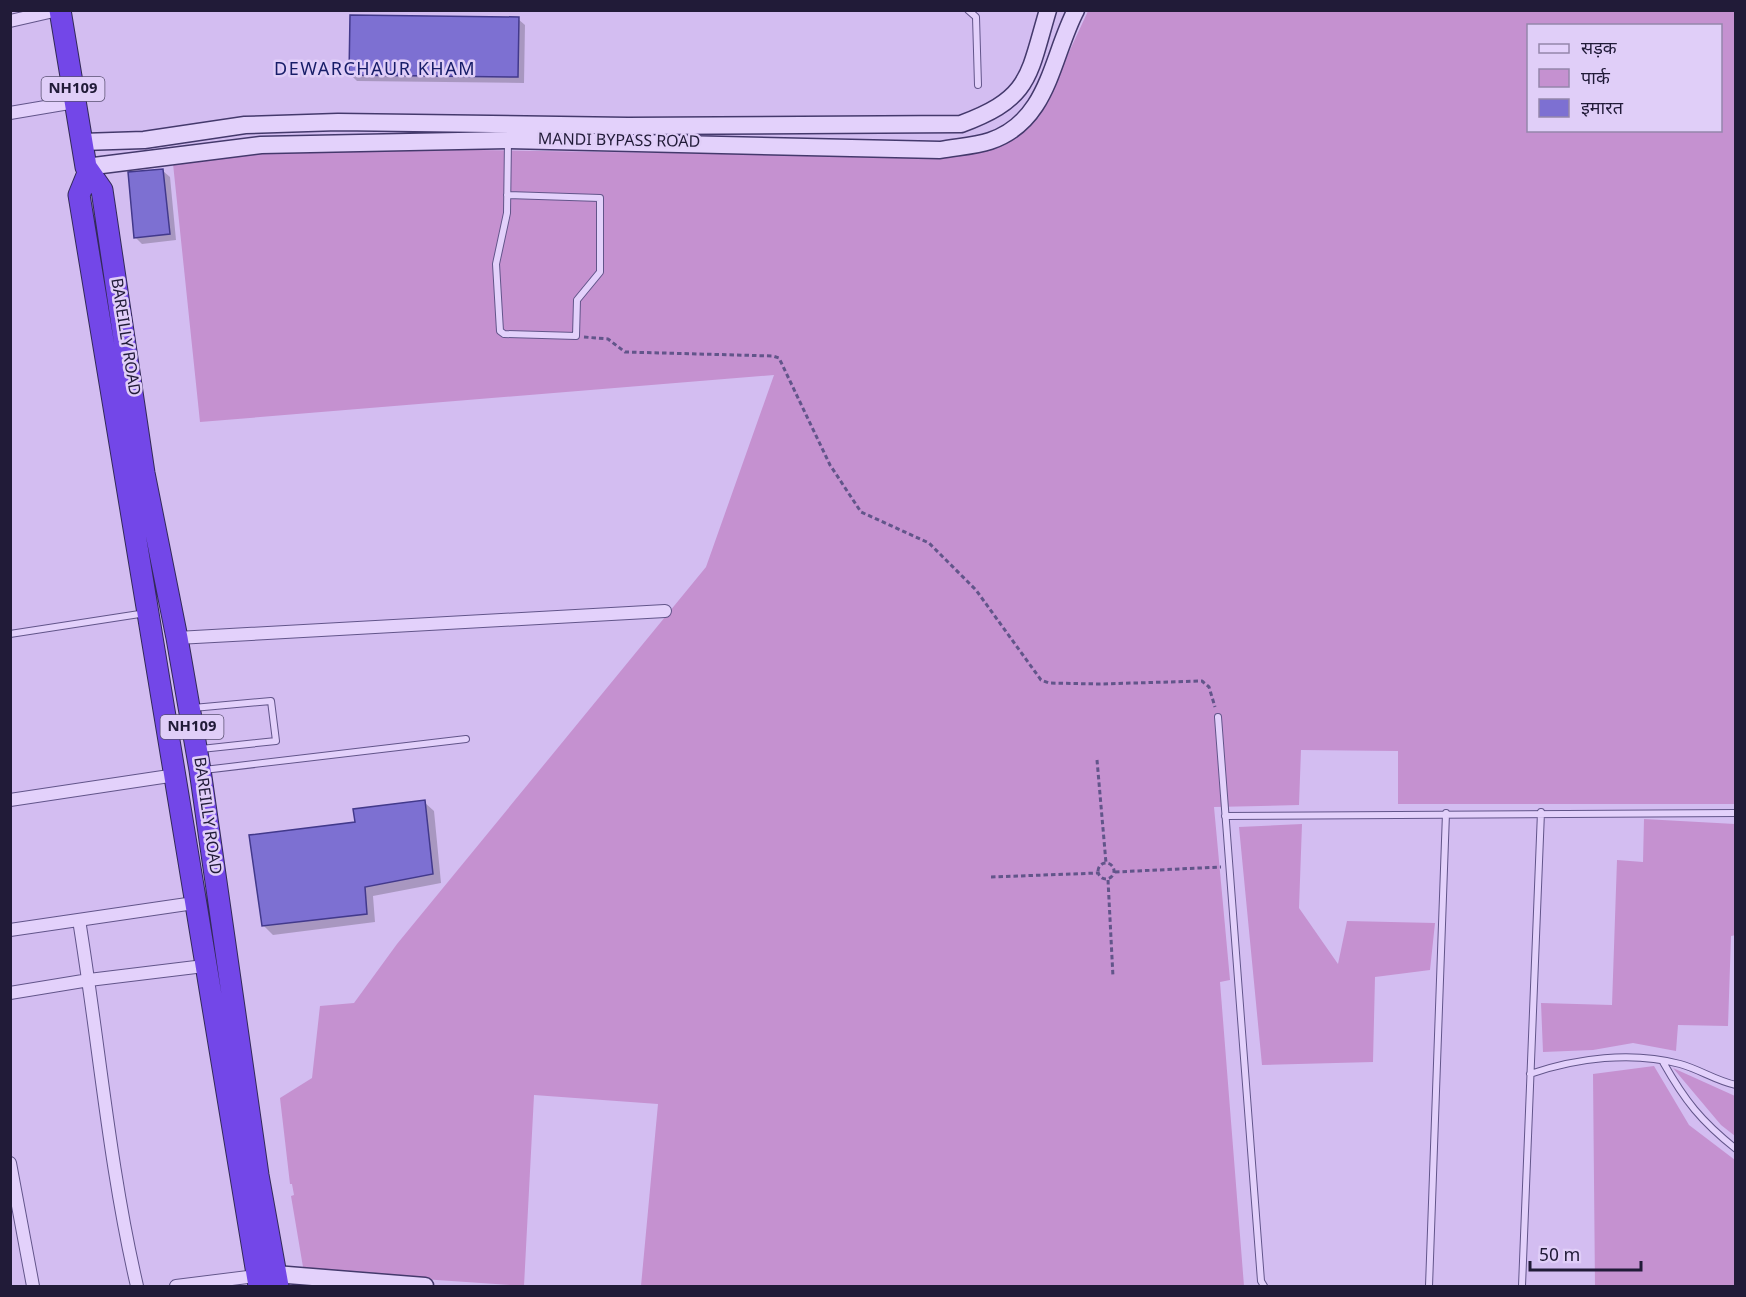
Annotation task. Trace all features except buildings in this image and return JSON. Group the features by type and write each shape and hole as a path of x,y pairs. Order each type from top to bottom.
{"highway":[{"name":"BAREILLY ROAD","path":"58,10 87,170 102,190 144,473 177,638 200,770 267,1281"},
{"name":"BAREILLY ROAD","path":"87,170 79,195 176,775 204,966 267,1281"},
{"path":"176,775 200,770"},
{"path":"204,966 227,963"}],"main road":[{"name":"MANDI BYPASS ROAD","path":"82,142 144,140 245,125 338,123 628,126 961,124 991,113 1015,96 1029,74 1048,10"},
{"name":"MANDI BYPASS ROAD","path":"87,170 261,145 508,140 940,150 990,141 1021,125 1043,96 1076,10"},
{"path":"267,1281 425,1287"}],"street":[{"path":"10,21 58,10"},
{"path":"10,113 75,102"},
{"path":"177,638 665,611"},
{"path":"10,800 176,775"},
{"path":"10,930 194,903"},
{"path":"80,920 120,1213 137,1287"},
{"path":"10,993 89,980 204,966"},
{"path":"10,1163 33,1287"},
{"path":"176,1287 267,1281"}],"lane":[{"path":"968,10 976,17 978,85"},
{"path":"507,195 600,198 600,272 577,300 577,335 504,334 500,331 496,264 507,213 507,195 508,140"},
{"path":"10,634 149,613"},
{"path":"189,708 271,701 276,741 196,749"},
{"path":"1218,717 1261,1281 1264,1287"},
{"path":"200,770 466,739"},
{"path":"1225,816 1541,812 1736,813"},
{"path":"1522,1287 1541,812"},
{"path":"1429,1287 1446,813"},
{"path":"1530,1074 1561,1064 1597,1060 1664,1062 1688,1067 1736,1085"},
{"path":"1664,1062 1681,1093 1703,1123 1736,1149"}],"path":[{"path":"577,335 608,339 625,351 779,358 830,465 861,512 929,543 976,590 1041,680 1049,683 1090,684 1202,681 1209,687 1218,717"},
{"path":"1097,760 1106,863"},
{"path":"1106,863 1114,867 1115,872"},
{"path":"1098,873 1101,865 1106,863"},
{"path":"1113,976 1108,880 1115,872 1229,866"},
{"path":"991,876 1098,873"},
{"path":"1098,873 1100,877 1108,880"}],"green space":[{"path":"1088,11 1735,11 1735,804 1398,804 1398,751 1301,750 1299,805 1214,807 1230,980 1220,982 1244,1286 641,1286 658,1104 534,1095 524,1286 320,1272 303,1267 291,1196 294,1195 292,1184 290,1184 280,1098 312,1078 320,1006 354,1003 397,944 706,567 774,375 200,422 172,154 419,149 789,155 972,153 1009,141 1039,117"},
{"path":"1644,819 1735,824 1736,935 1731,936 1728,1026 1678,1025 1676,1051 1633,1043 1593,1050 1543,1052 1541,1003 1612,1005 1617,860 1643,862"},
{"path":"1302,824 1299,908 1338,964 1347,921 1435,923 1430,970 1375,977 1373,1062 1262,1065 1239,827"},
{"path":"1654,1066 1689,1125 1735,1160 1735,1286 1595,1286 1593,1074"},
{"path":"1673,1068 1735,1096 1735,1136 1721,1125"}],"district":[{"name":"DEWARCHAUR KHAM","path":"375,70"}]}
